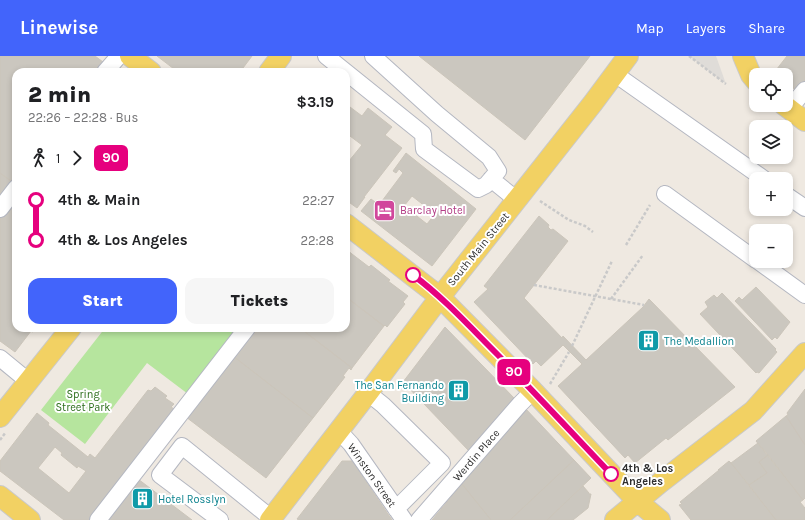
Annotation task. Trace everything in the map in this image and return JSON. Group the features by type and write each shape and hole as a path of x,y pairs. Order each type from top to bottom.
{"main road":[{"path":"130,56 146,68"},
{"name":"South Main Street","path":"271,519 338,430 368,393 440,296 593,103 628,56"},
{"path":"743,56 749,70"},
{"path":"793,112 805,121"},
{"path":"350,227 440,296 542,388 637,501 660,520"},
{"path":"0,417 68,332"},
{"path":"615,520 637,501 753,411 803,359"},
{"path":"0,496 30,520"}],"street":[{"path":"108,68 119,56"},
{"path":"326,56 341,68"},
{"path":"373,56 489,157 498,171 486,185 478,189 424,149 423,134 438,114"},
{"path":"615,74 754,172"},
{"path":"350,75 423,134"},
{"path":"793,101 805,90"},
{"path":"491,179 517,200"},
{"path":"0,209 12,193"},
{"path":"665,194 749,254"},
{"path":"793,200 805,208"},
{"path":"768,268 805,295"},
{"path":"98,520 247,332"},
{"path":"0,358 28,381"},
{"name":"Werdin Place","path":"419,520 520,404 542,388"},
{"path":"368,393 383,405 442,463 400,514"},
{"name":"Winston Street","path":"338,430 351,444 400,514"},
{"path":"220,520 160,475 182,446 271,519"}],"path":[{"path":"689,56 726,84"},
{"path":"540,201 569,220 585,226 593,232"},
{"path":"626,245 650,205"},
{"path":"611,299 643,255"},
{"path":"572,346 612,261"},
{"path":"534,285 644,305"},
{"path":"542,388 569,352"}],"green space":[{"name":"Spring Street Park","path":"102,332 236,332 188,394 147,363 85,444 41,410"}],"shaded area":[{"path":"689,56 716,56 726,84"}],"building":[{"path":"0,56 95,56 103,62 98,68 12,68 12,180 11,181 0,173"},
{"path":"157,56 252,56 243,68 173,68"},
{"path":"419,56 590,56 525,140"},
{"path":"787,56 805,56 805,80 796,90 793,88 793,68 778,68"},
{"path":"350,107 362,116 368,108 392,127 385,135 402,148 357,208 350,203 350,160 362,145 350,136"},
{"name":"Barclay Hotel","path":"406,153 476,209 432,266 361,211 371,199 379,205 403,173 399,169 396,173 393,171","holes":["412,196 435,214 427,224 404,206"]},
{"path":"0,173 11,181 0,196"},
{"path":"12,203 12,332 30,332 15,352 0,341 0,217"},
{"name":"The Medallion","path":"539,216 549,225 548,227 551,230 553,229 568,241 524,298 562,338 563,336 586,360 643,307 649,299 735,387 668,440 666,438 635,463 628,455 625,458 558,386 582,364 563,345 541,366 536,361 533,364 474,302 488,289 484,286"},
{"path":"352,254 369,267 371,265 390,280 388,281 408,296 403,302 405,304 387,327 350,300 350,256"},
{"path":"756,287 790,322 777,339 775,337 772,340 735,301 739,297 742,300"},
{"path":"722,293 776,349 775,350 777,352 759,373 756,373 700,314 708,307 705,302 714,295 717,298"},
{"path":"350,300 384,326 352,368 305,332 350,332"},
{"name":"The San Fernando Building","path":"445,327 515,399 469,451 403,382"},
{"path":"252,332 305,332 352,368 351,370 349,368 343,376 345,377 313,418 233,356"},
{"path":"233,356 313,418 266,478 186,417"},
{"path":"155,387 167,396 165,398 174,404 171,407 174,409 94,512 92,520 64,520 0,471 0,461 37,413 49,423 48,425 88,457 90,454 95,458 148,390 151,391","holes":["55,447 62,453 61,455 77,468 78,466 86,471 69,493 38,468"]},
{"path":"805,389 805,445 786,416"},
{"path":"524,407 574,460 510,520 491,520 462,484 522,412"},
{"path":"786,416 805,445 805,498 803,500 756,441"},
{"path":"758,443 768,455 759,462 767,473 749,485 731,463"},
{"path":"768,455 803,500 800,502 805,508 805,520 776,520 749,485 767,473 759,462"},
{"path":"574,460 591,478 547,520 510,520"},
{"path":"342,461 352,461 392,520 297,519"},
{"path":"729,461 776,520 691,520 679,505 682,504 680,502"},
{"name":"Hotel Rosslyn","path":"138,479 192,520 106,520"},
{"path":"462,484 491,520 432,520"},
{"path":"583,486 589,494 591,494 588,508 573,520 547,520"}],"bus line":[{"name":"90","path":"413,275 440,296 457,313 534,391 611,474"}],"place":[{"name":"Barclay Hotel","path":"385,210"},
{"name":"The Medallion","path":"649,341"},
{"name":"The San Fernando Building","path":"459,391"},
{"name":"4th & Los Angeles","path":"611,474"},
{"name":"Hotel Rosslyn","path":"143,499"}]}
